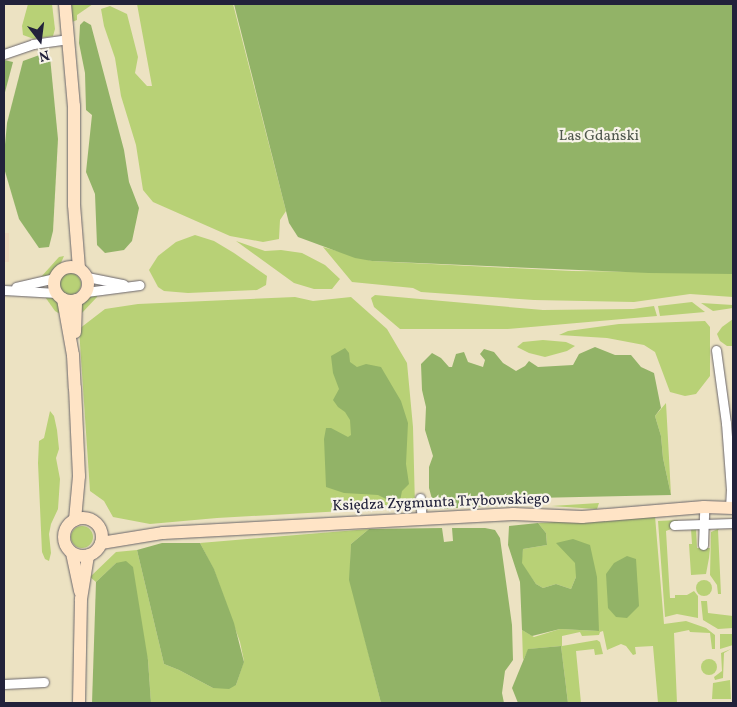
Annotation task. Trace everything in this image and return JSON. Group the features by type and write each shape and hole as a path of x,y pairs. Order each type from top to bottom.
{"street":[{"path":"65,4 74,106 74,219 83,273 70,296 81,520"},
{"path":"4,54 33,44 69,39"},
{"path":"64,268 74,219"},
{"path":"4,290 70,296 138,285 83,273 70,266 64,268 55,278 54,284 70,296"},
{"path":"4,290 55,278"},
{"path":"716,350 726,423 732,508"},
{"path":"420,498 422,519"},
{"path":"703,545 702,524 704,508"},
{"name":"Księdza Zygmunta Trybowskiego","path":"101,543 150,534 513,514 582,517 704,508 732,508"},
{"path":"81,520 95,523 100,530 101,543 88,556 82,556 67,548 64,536 68,525 81,520"},
{"path":"674,526 733,523"},
{"name":"Księdza Zygmunta Trybowskiego","path":"100,530 150,534"},
{"path":"72,552 81,598"},
{"path":"79,703 81,598 88,556"},
{"path":"4,684 44,682"}],"shaded area":[{"path":"4,233 9,233 9,262 4,262"}],"green space":[{"path":"28,4 52,4 55,29 53,36 34,39 23,35 22,26"},
{"path":"70,4 93,4 77,15 77,20 72,22"},
{"path":"137,4 233,4 286,211 280,220 279,239 263,242 230,236 153,202 143,190 136,145 121,96 115,58 104,26 101,9 110,6 127,14 138,57 135,73 147,86 152,86"},
{"name":"Las Gdański","path":"234,4 733,4 733,274 649,273 372,261 355,258 298,237 289,223"},
{"path":"84,21 91,25 124,150 129,182 139,208 132,241 124,250 105,253 97,245 95,194 86,172 92,115 86,110 85,73 79,43 80,25"},
{"path":"45,53 50,57 58,139 53,231 49,247 39,248 19,219 4,168 4,155 7,123 23,61"},
{"path":"4,60 13,62 4,96"},
{"path":"195,235 214,241 267,276 266,285 257,290 188,293 164,291 158,287 149,270 158,256 176,242"},
{"path":"236,241 265,251 281,250 302,253 325,265 340,279 332,289 314,289 294,283"},
{"path":"323,247 372,261 572,271 733,273 733,297 690,294 634,302 534,300 421,292 413,288 352,282"},
{"path":"64,256 60,265 50,275 41,277 59,257"},
{"path":"70,273 78,276 81,284 78,292 70,295 62,292 59,284 62,276"},
{"path":"98,293 97,297 81,314 81,304 88,296"},
{"path":"43,294 50,295 59,303 60,314 55,311"},
{"path":"375,295 543,310 633,309 654,306 657,316 508,329 400,329 374,307 371,298"},
{"path":"295,297 313,301 351,297 387,329 407,363 413,427 415,507 217,518 150,524 113,517 104,501 90,491 79,329 105,309 138,304"},
{"path":"692,302 705,312 660,316 658,306"},
{"path":"701,303 733,305 733,308 713,311"},
{"path":"733,319 733,346 727,346 720,341 717,334 722,327"},
{"path":"705,321 710,327 710,376 696,394 685,396 670,392 655,352 644,345 607,338 559,335 568,331 619,324"},
{"path":"543,340 566,342 575,346 567,351 545,357 529,353 517,347 523,342"},
{"path":"595,347 615,355 631,355 641,367 654,373 661,408 655,416 661,436 663,458 671,495 534,498 490,506 439,509 432,499 429,488 429,467 433,456 425,430 426,407 422,390 421,364 432,353 441,358 449,367 452,367 456,354 464,352 468,362 483,367 485,360 480,354 484,349 494,352 503,363 516,371 525,366 529,361 538,367 573,365 579,354"},
{"path":"345,348 349,353 350,362 357,367 366,364 381,367 401,401 408,423 406,464 409,484 402,491 400,501 394,503 378,495 344,493 326,487 324,439 326,428 331,428 348,437 351,435 350,420 333,400 339,389 333,373 331,356"},
{"path":"666,403 671,495 663,458 661,436 655,416"},
{"path":"50,411 54,416 57,430 59,449 56,458 60,479 58,509 51,524 49,534 51,553 49,561 45,559 42,552 38,463 39,441 44,438"},
{"path":"599,503 597,509 551,506"},
{"path":"655,516 664,624 686,621 706,628 715,635 715,649 712,649 710,633 690,632 689,630 674,633 677,703 658,703 653,646 635,647 636,654 633,655 626,646 621,644 607,650 603,631 599,635 582,636 580,632 562,636 562,646 597,640 600,642 603,654 595,655 594,649 576,651 581,703 568,703 561,646 529,649 523,660 522,630 534,637 560,629 599,631 576,564 576,577 571,589 556,584 543,588 536,584 521,563 523,549 547,545 546,533 538,523"},
{"path":"678,520 676,527 666,531 670,598 675,598 675,595 687,595 694,591 698,596 698,618 677,614 665,617 658,521"},
{"path":"538,523 546,533 547,545 523,549 522,563 536,584 543,588 556,584 571,589 576,577 575,563 556,543 573,539 590,545 597,577 599,631 560,629 532,636 522,630 520,582 508,545 509,526"},
{"path":"82,526 90,529 93,537 90,545 82,548 74,545 71,537 74,529"},
{"path":"442,528 444,542 453,541 452,528 485,528 495,530 500,538 512,625 513,660 505,671 502,693 504,703 381,703 349,580 351,544 369,529"},
{"path":"696,528 697,548 710,548 709,558 706,574 691,575 689,544 692,544 691,529"},
{"path":"720,528 718,530 721,594 718,594 717,585 710,575 711,532"},
{"path":"369,529 351,544 350,580 381,703 151,703 148,660 116,563 96,582 90,577 116,552 137,550 164,664 213,688 236,685 244,661 240,642 214,570 200,543"},
{"path":"162,543 200,543 214,569 234,623 244,662 236,685 229,689 213,688 164,664 137,550"},
{"path":"627,556 636,559 639,606 627,618 616,617 608,608 606,574 614,563"},
{"path":"126,561 133,567 148,660 151,703 92,703 96,582 116,563"},
{"path":"704,580 710,582 712,588 710,594 704,596 698,594 696,588 698,582"},
{"path":"701,601 707,601 708,613 733,616 733,628 718,629 703,620"},
{"path":"720,634 733,634 733,645 720,649"},
{"path":"561,646 568,703 518,703 512,688 528,649"},
{"path":"731,649 724,653 723,678 715,680 714,677 722,671 721,653"},
{"path":"709,659 715,661 717,667 715,673 709,675 703,673 701,667 703,661"},
{"path":"730,680 731,699 712,699 713,683"}]}
